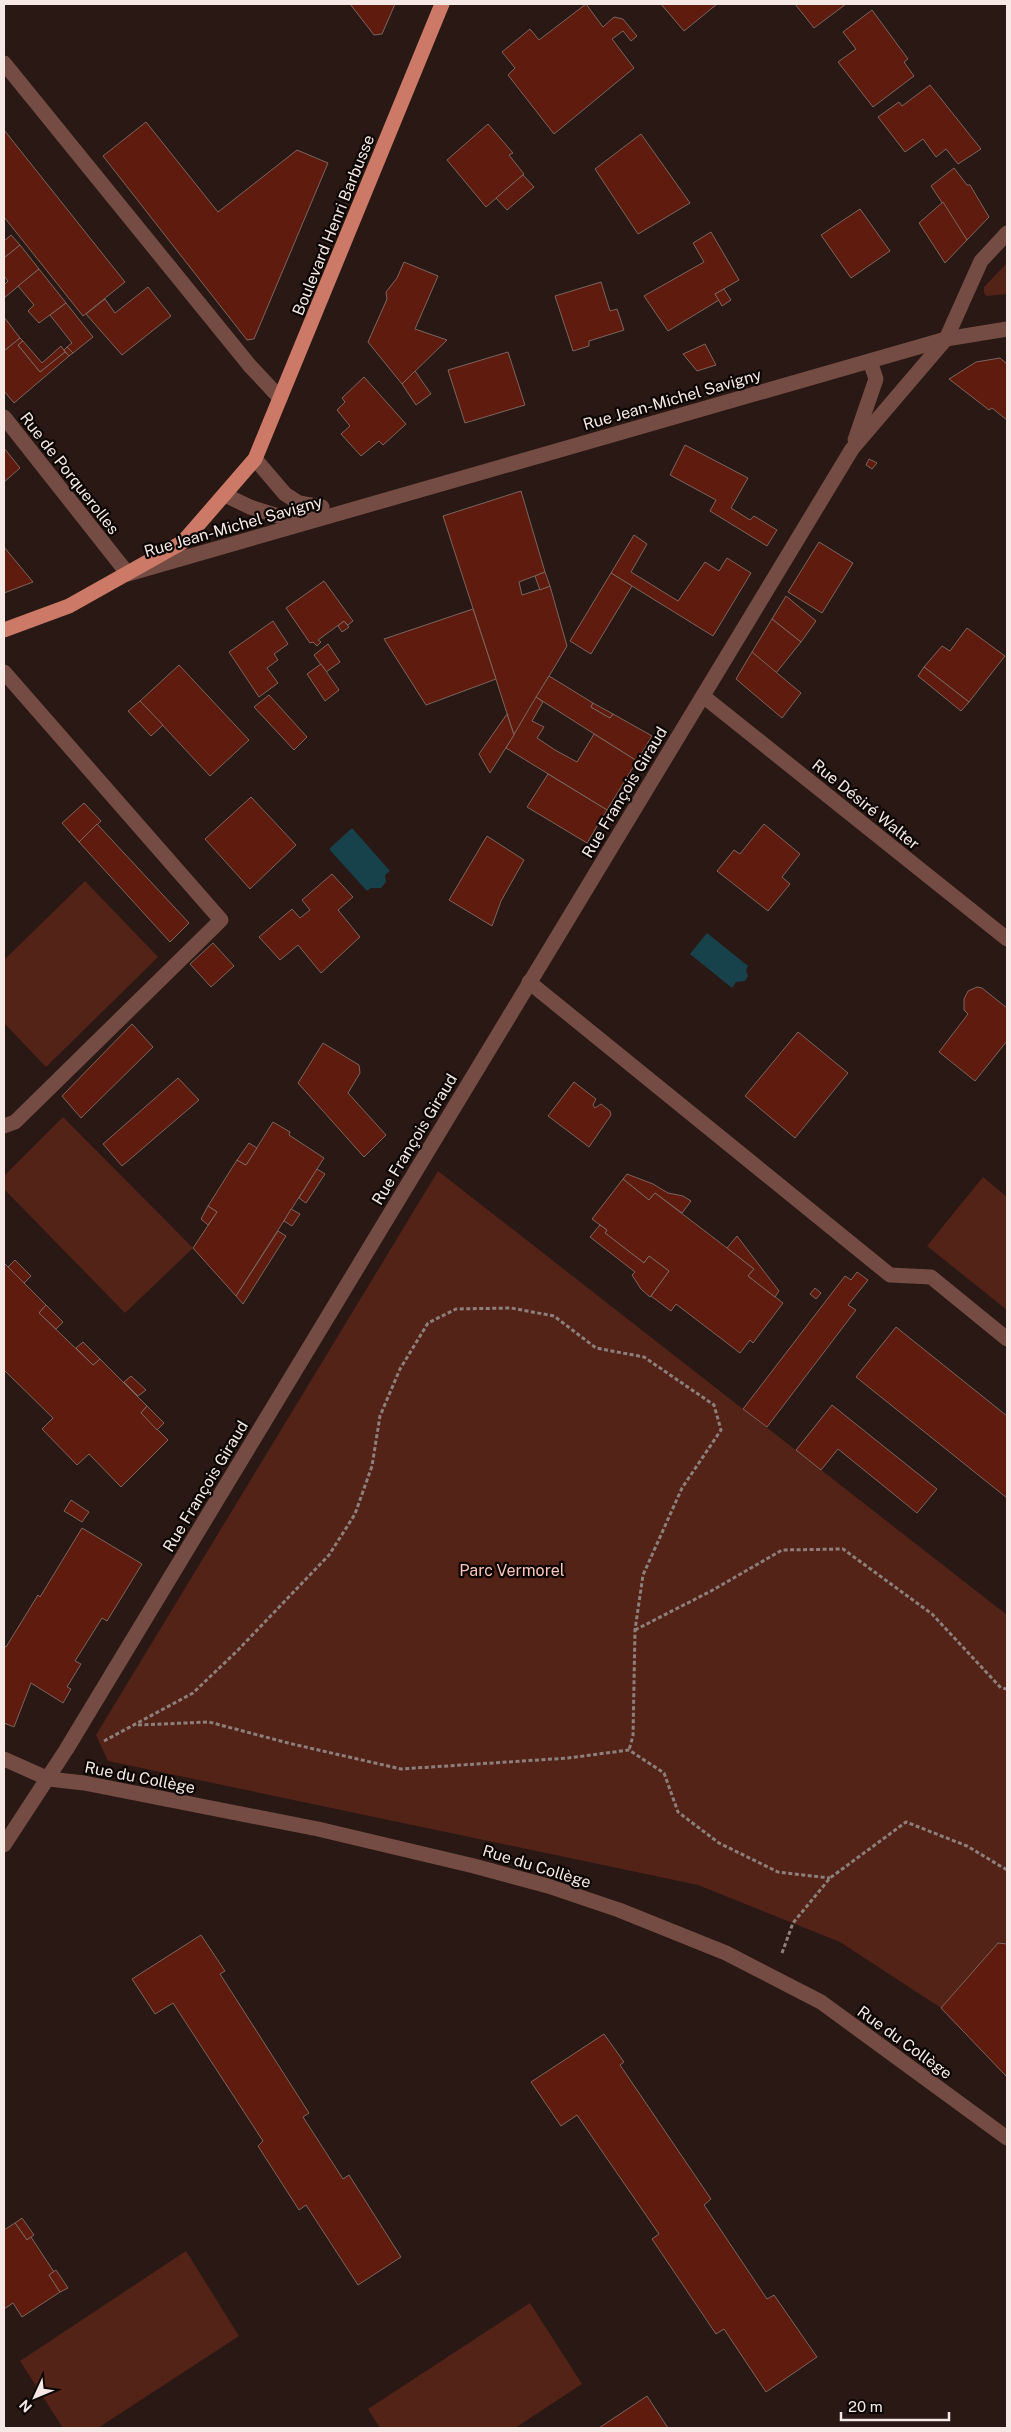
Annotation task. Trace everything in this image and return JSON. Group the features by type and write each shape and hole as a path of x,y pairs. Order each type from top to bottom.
{"main road":[{"name":"Boulevard Henri Barbusse","path":"255,459 442,4"},
{"name":"Rue Jean-Michel Savigny","path":"4,630 69,606 183,542 255,459"}],"street":[{"path":"4,63 250,366 280,398"},
{"name":"Rue François Giraud","path":"4,1845 48,1779 852,448 946,339 981,261 1007,234"},
{"name":"Rue Jean-Michel Savigny","path":"128,574 870,360 946,339 1007,329"},
{"name":"Rue François Giraud","path":"852,448 876,378 870,360"},
{"name":"Rue de Porquerolles","path":"4,417 128,574"},
{"name":"Rue Jean-Michel Savigny","path":"255,459 285,494 299,503 348,511"},
{"name":"Rue Jean-Michel Savigny","path":"225,495 250,507 278,516 348,511"},
{"path":"4,672 221,920 15,1122 4,1126"},
{"name":"Rue Désiré Walter","path":"703,696 1007,939"},
{"path":"529,982 890,1275 931,1277 1007,1339"},
{"name":"Rue du Collège","path":"4,1759 48,1779 84,1783 318,1829 474,1866 548,1886 619,1910 726,1953 821,2002 1007,2138"}],"path":[{"path":"99,1743 193,1693 238,1650 329,1555 355,1514 372,1466 380,1416 400,1369 428,1323 456,1309 511,1308 554,1316 596,1348 644,1357 714,1405 721,1430 682,1488 642,1575 635,1630 636,1697 633,1736 629,1750"},
{"path":"635,1630 711,1591 782,1550 843,1549 932,1614 1001,1688 1007,1689"},
{"path":"137,1724 210,1722 288,1743 401,1769 568,1758 629,1750 664,1773 678,1812 719,1843 778,1872 830,1878"},
{"path":"772,1977 793,1924 830,1878 906,1822 967,1846 1007,1870"}],"green space":[{"path":"1007,263 1007,294 987,296 984,293 984,287"},
{"path":"85,881 158,957 46,1067 4,1023 4,960"},
{"path":"63,1117 193,1248 125,1313 4,1189 4,1176"},
{"name":"Parc Vermorel","path":"438,1171 1007,1615 1007,2077 941,2008 840,1942 698,1885 108,1761 96,1735"},
{"path":"983,1177 1007,1197 1007,1310 927,1246"},
{"path":"186,2251 239,2336 98,2428 63,2428 20,2361"},
{"path":"530,2303 582,2384 515,2428 380,2428 368,2409"}],"water":[{"path":"352,828 390,871 385,875 386,882 381,888 371,888 367,891 329,849"},
{"path":"707,933 748,966 746,970 748,976 745,981 736,982 732,988 690,954"}],"building":[{"path":"350,4 395,4 382,34 374,35"},
{"path":"586,4 603,27 614,17 623,19 637,36 631,41 623,31 612,39 634,68 554,134 508,75 515,68 502,52 530,29 539,40"},
{"path":"661,4 717,4 684,31"},
{"path":"795,4 846,4 814,28"},
{"path":"872,10 908,59 904,62 914,76 873,107 838,62 856,49 843,32"},
{"path":"930,85 981,149 958,164 946,149 936,157 923,139 905,152 878,117 899,102 902,106"},
{"path":"146,122 218,212 297,150 328,163 254,339 247,340 103,156"},
{"path":"488,124 513,153 509,155 524,174 486,207 447,160"},
{"path":"4,130 125,282 83,316 4,217"},
{"path":"641,134 690,203 638,234 595,169"},
{"path":"954,168 967,185 970,185 989,217 967,240 931,186"},
{"path":"523,175 534,187 507,210 496,198"},
{"path":"943,202 967,240 945,263 919,223"},
{"path":"860,209 890,251 851,278 821,235"},
{"path":"711,232 739,280 715,294 719,300 668,331 644,296 704,262 693,243"},
{"path":"11,235 20,245 4,258 4,241"},
{"path":"20,245 39,269 4,298 4,285 8,281 4,276 4,258"},
{"path":"404,262 438,276 415,329 447,340 402,384 368,342 387,299 386,292 397,278"},
{"path":"39,269 66,303 39,323 28,311 34,305 18,286"},
{"path":"601,282 610,311 617,309 624,330 589,341 589,346 573,351 555,296"},
{"path":"148,287 171,316 122,355 86,314 105,299 115,313"},
{"path":"724,289 731,300 722,306 715,294"},
{"path":"66,303 93,337 73,353 67,347 72,343 50,315"},
{"path":"4,317 20,338 4,351"},
{"path":"20,338 23,341 18,345 40,372 65,352 69,356 14,403 4,391 4,351"},
{"path":"23,341 42,363 61,346 65,352 40,372 18,345"},
{"path":"705,344 716,365 697,371 683,354"},
{"path":"67,347 73,353 69,356 64,350"},
{"path":"508,352 525,405 465,423 448,370"},
{"path":"1000,358 1007,364 1007,420 992,408 989,410 949,379 976,362"},
{"path":"415,371 431,394 416,405 402,384"},
{"path":"364,377 406,424 383,445 379,441 361,456 341,434 350,426 337,410 345,402 342,398"},
{"path":"685,445 748,478 731,508 750,520 754,516 777,530 767,546 710,511 716,500 670,475"},
{"path":"4,448 20,468 4,482"},
{"path":"869,459 877,463 872,469 866,465"},
{"path":"521,491 545,572 519,582 522,595 550,586 567,646 514,735 443,516"},
{"path":"634,535 647,544 631,572 678,601 705,562 719,571 727,558 751,573 713,636 611,573"},
{"path":"819,542 853,563 822,613 788,592"},
{"path":"4,547 33,582 4,593"},
{"path":"545,572 550,586 540,590 535,576"},
{"path":"611,573 632,586 591,654 570,641"},
{"path":"324,581 353,621 348,625 344,621 318,640 321,642 317,646 313,642 310,643 286,608"},
{"path":"786,596 816,621 801,642 772,619"},
{"path":"473,609 496,679 426,705 384,639"},
{"path":"772,619 801,642 776,673 752,652"},
{"path":"273,621 288,644 274,654 278,660 267,668 278,683 259,697 229,652"},
{"path":"344,621 349,627 342,632 338,626"},
{"path":"967,628 1005,656 969,702 924,667 942,646 950,651"},
{"path":"328,644 340,662 326,672 314,655"},
{"path":"752,652 801,693 782,718 736,679"},
{"path":"321,664 339,690 325,701 307,674"},
{"path":"179,665 249,740 210,776 140,701"},
{"path":"924,667 969,702 961,711 918,676"},
{"path":"549,676 593,703 591,707 610,718 613,714 652,736 637,761 536,697"},
{"path":"269,695 307,737 294,750 254,707"},
{"path":"536,697 543,702 532,721 544,727 537,738 555,750 577,762 594,734 637,761 607,810 506,748"},
{"path":"140,701 163,725 151,736 128,711"},
{"path":"593,703 613,714 610,718 591,707"},
{"path":"507,714 514,735 490,773 479,754"},
{"path":"548,774 607,810 587,843 527,807"},
{"path":"251,797 296,845 250,889 205,839"},
{"path":"84,803 101,821 79,842 62,823"},
{"path":"97,824 189,923 170,942 79,842"},
{"path":"764,824 800,854 782,877 790,884 768,911 717,871 734,850 740,854"},
{"path":"487,836 524,860 501,901 492,926 449,900"},
{"path":"332,874 353,897 338,910 360,937 321,973 298,945 280,960 259,937 292,909 300,918 310,910 302,900"},
{"path":"213,943 234,966 211,987 190,964"},
{"path":"977,987 982,988 1007,1008 1007,1041 975,1081 939,1052 968,1014 964,1010 964,999 968,991"},
{"path":"132,1024 153,1047 81,1118 62,1096"},
{"path":"798,1032 848,1073 795,1138 745,1096"},
{"path":"323,1043 359,1065 360,1073 348,1093 386,1135 364,1157 298,1083"},
{"path":"178,1078 199,1100 122,1166 103,1144"},
{"path":"574,1082 596,1099 593,1105 595,1108 601,1104 610,1111 611,1115 589,1147 548,1116"},
{"path":"273,1122 290,1132 289,1135 324,1158 236,1296 193,1248 217,1212 208,1206 237,1160 246,1165"},
{"path":"249,1143 257,1148 246,1165 237,1160"},
{"path":"317,1169 325,1174 306,1203 299,1198"},
{"path":"627,1174 653,1184 668,1193 683,1196 691,1201 682,1213 655,1193 649,1200 623,1179"},
{"path":"623,1179 649,1200 655,1193 727,1248 754,1269 748,1276 783,1303 753,1343 750,1340 740,1353 676,1304 671,1311 651,1296 669,1271 649,1256 644,1263 605,1233 607,1230 592,1219"},
{"path":"208,1206 217,1212 208,1225 201,1219"},
{"path":"291,1209 300,1214 292,1226 284,1221"},
{"path":"600,1225 607,1230 605,1233 644,1263 649,1256 669,1271 650,1297 641,1289 632,1275 635,1272 590,1237"},
{"path":"278,1231 286,1236 243,1304 236,1296"},
{"path":"737,1236 779,1291 775,1297 748,1276 754,1269 727,1248"},
{"path":"15,1260 31,1276 24,1283 8,1267"},
{"path":"4,1263 46,1305 39,1313 93,1365 100,1359 147,1406 141,1413 168,1440 121,1487 89,1454 77,1465 42,1429 53,1418 4,1370"},
{"path":"857,1272 868,1280 848,1305 856,1310 767,1427 743,1409 845,1276 851,1280"},
{"path":"815,1288 821,1293 816,1299 810,1294"},
{"path":"46,1305 63,1322 56,1329 39,1313"},
{"path":"896,1327 1007,1416 1007,1498 856,1377"},
{"path":"83,1342 100,1359 93,1365 76,1348"},
{"path":"131,1376 146,1390 138,1396 124,1382"},
{"path":"832,1405 937,1489 917,1513 838,1449 821,1470 796,1450"},
{"path":"147,1406 164,1423 157,1430 141,1413"},
{"path":"71,1500 89,1512 82,1522 64,1511"},
{"path":"82,1528 142,1564 107,1621 102,1618 75,1661 81,1664 67,1687 71,1689 63,1703 31,1683 14,1727 4,1723 4,1646 6,1647 38,1595 40,1597"},
{"path":"201,1935 225,1971 220,1974 309,2113 303,2117 343,2179 349,2175 401,2257 358,2285 306,2205 299,2210 258,2146 263,2141 173,2003 155,2014 132,1979"},
{"path":"998,1943 1007,1944 1007,2077 941,2008"},
{"path":"604,2034 624,2062 620,2065 711,2199 704,2205 767,2299 774,2295 817,2357 766,2392 724,2329 716,2334 652,2239 659,2234 577,2115 561,2126 531,2082"},
{"path":"22,2218 34,2235 27,2240 15,2223"},
{"path":"15,2223 27,2240 31,2237 54,2272 49,2275 60,2292 22,2317 13,2303 4,2309 4,2230"},
{"path":"56,2270 68,2288 60,2292 49,2275"},
{"path":"647,2396 668,2428 599,2428"}]}
